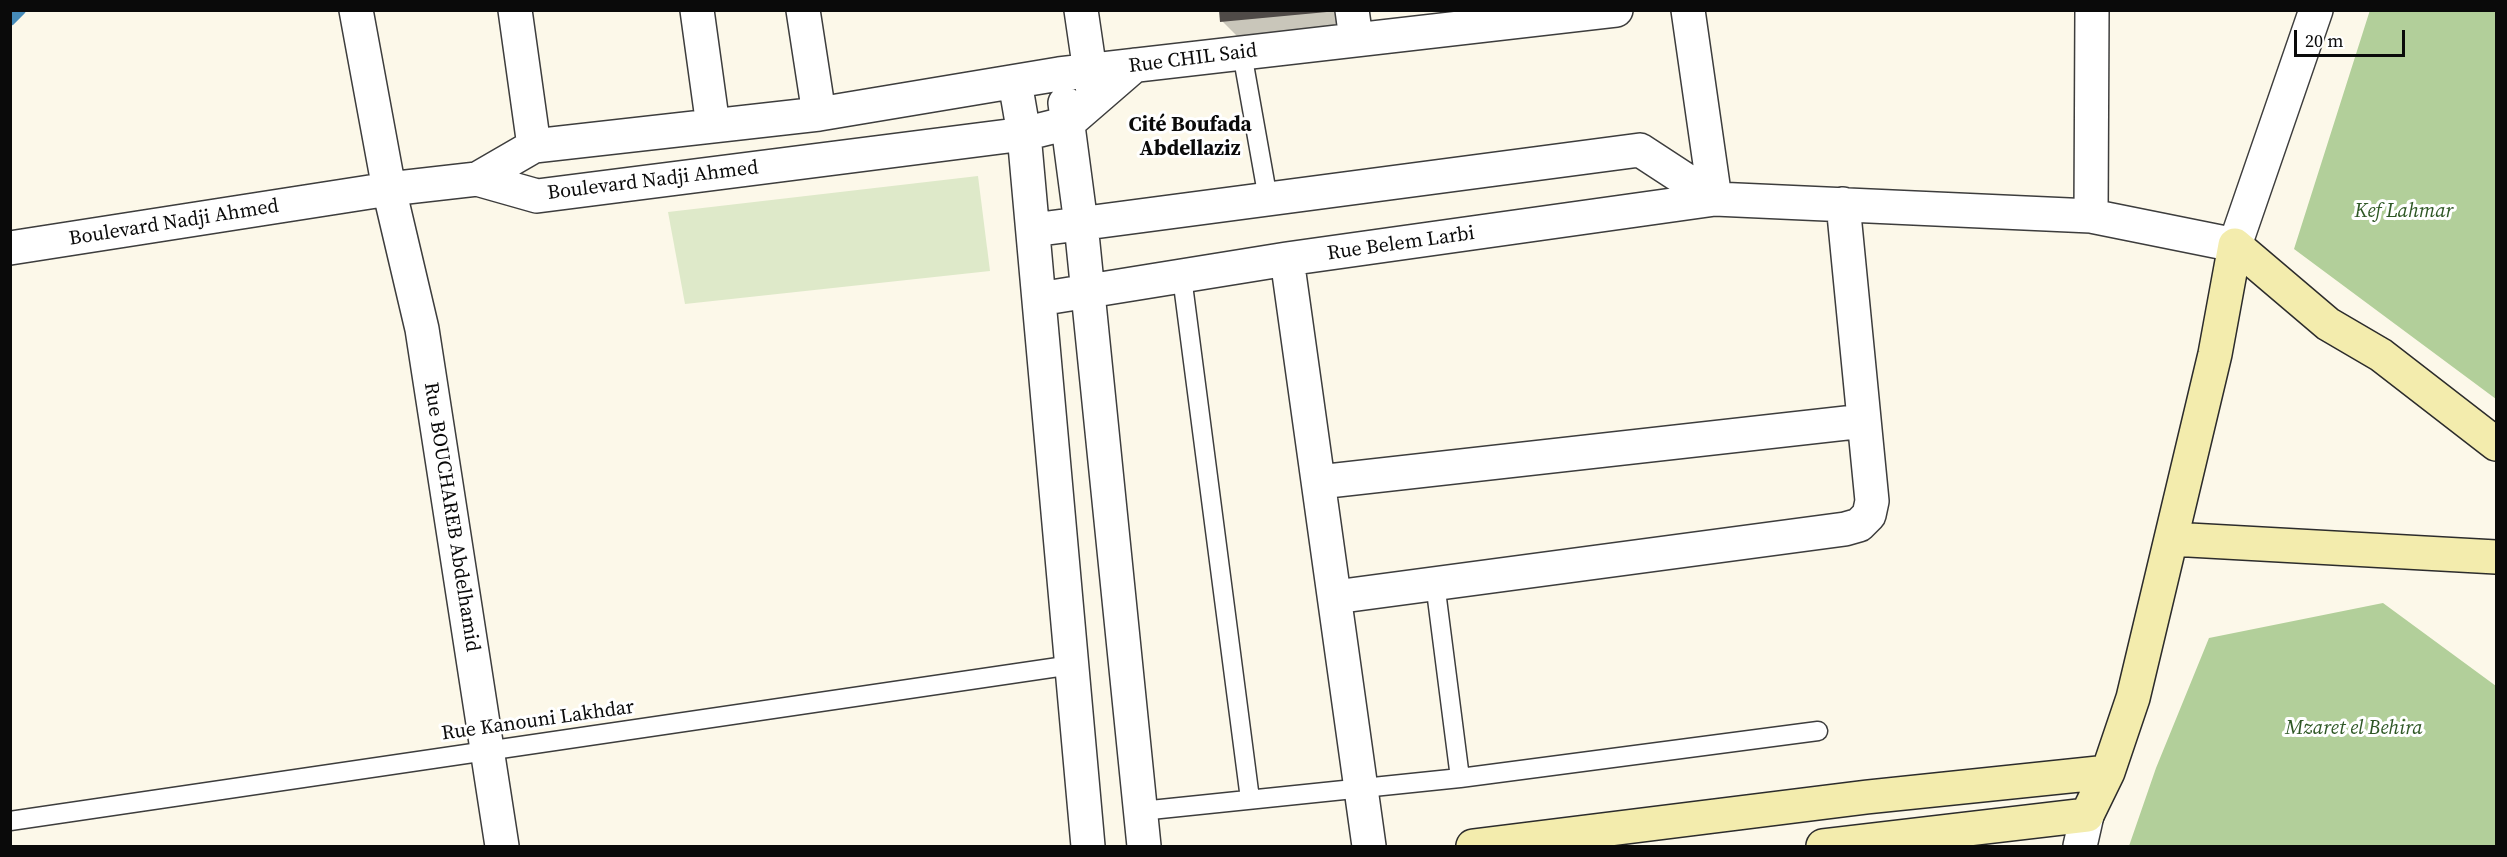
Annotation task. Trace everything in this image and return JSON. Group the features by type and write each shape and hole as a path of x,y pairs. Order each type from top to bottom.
{"main road":[{"path":"1823,846 2087,815 2108,772 2133,698 2215,354 2235,245 2328,324 2381,355 2496,444"},
{"path":"2171,539 2496,557"},
{"path":"1473,846 1855,799 2108,772"}],"street":[{"name":"Rue BOUCHAREB Abdelhamid","path":"356,10 389,189 422,329 502,846"},
{"path":"515,10 534,146"},
{"path":"697,10 713,126"},
{"path":"803,10 819,114"},
{"path":"1081,10 1081,82 1068,123 1081,224 1144,846"},
{"path":"1354,25 1616,10"},
{"path":"1688,10 1715,199"},
{"path":"2091,216 2092,10"},
{"path":"2235,245 2316,10"},
{"name":"Rue CHIL Said","path":"1135,65 1242,53 1354,25"},
{"name":"Boulevard Nadji Ahmed","path":"10,248 389,189 477,179 537,196 1024,134 1068,123 1081,82 1135,65"},
{"path":"477,179 534,146 819,114 1015,82 1081,82"},
{"path":"1015,82 1024,134 1088,846"},
{"path":"1033,230 1640,150 1715,199"},
{"name":"Rue Belem Larbi","path":"1039,299 1287,260 1715,199 2091,216 2235,245"},
{"path":"1335,597 1845,529 1859,525 1869,515 1872,501 1843,204"},
{"path":"1287,260 1369,846"},
{"path":"1319,482 1864,421"},
{"path":"2080,846 2087,815"}],"lane":[{"path":"1242,53 1268,199"},
{"path":"1182,277 1250,799"},
{"path":"1435,582 1460,778"},
{"name":"Rue Kanouni Lakhdar","path":"10,821 1072,665"},
{"path":"1141,811 1460,778 1818,730"}],"green space":[{"name":"Kef Lahmar","path":"2370,10 2496,11 2496,399 2294,249"},
{"path":"978,176 990,271 685,304 668,212"},
{"name":"Mzaret el Behira","path":"2383,603 2496,686 2496,846 2129,846 2156,768 2209,638"}],"building":[{"path":"1219,10 1327,10 1327,12 1220,22"}],"waterway":[{"path":"10,21 21,10"}],"district":[{"name":"Cité Boufada Abdellaziz","path":"1190,138"}]}
